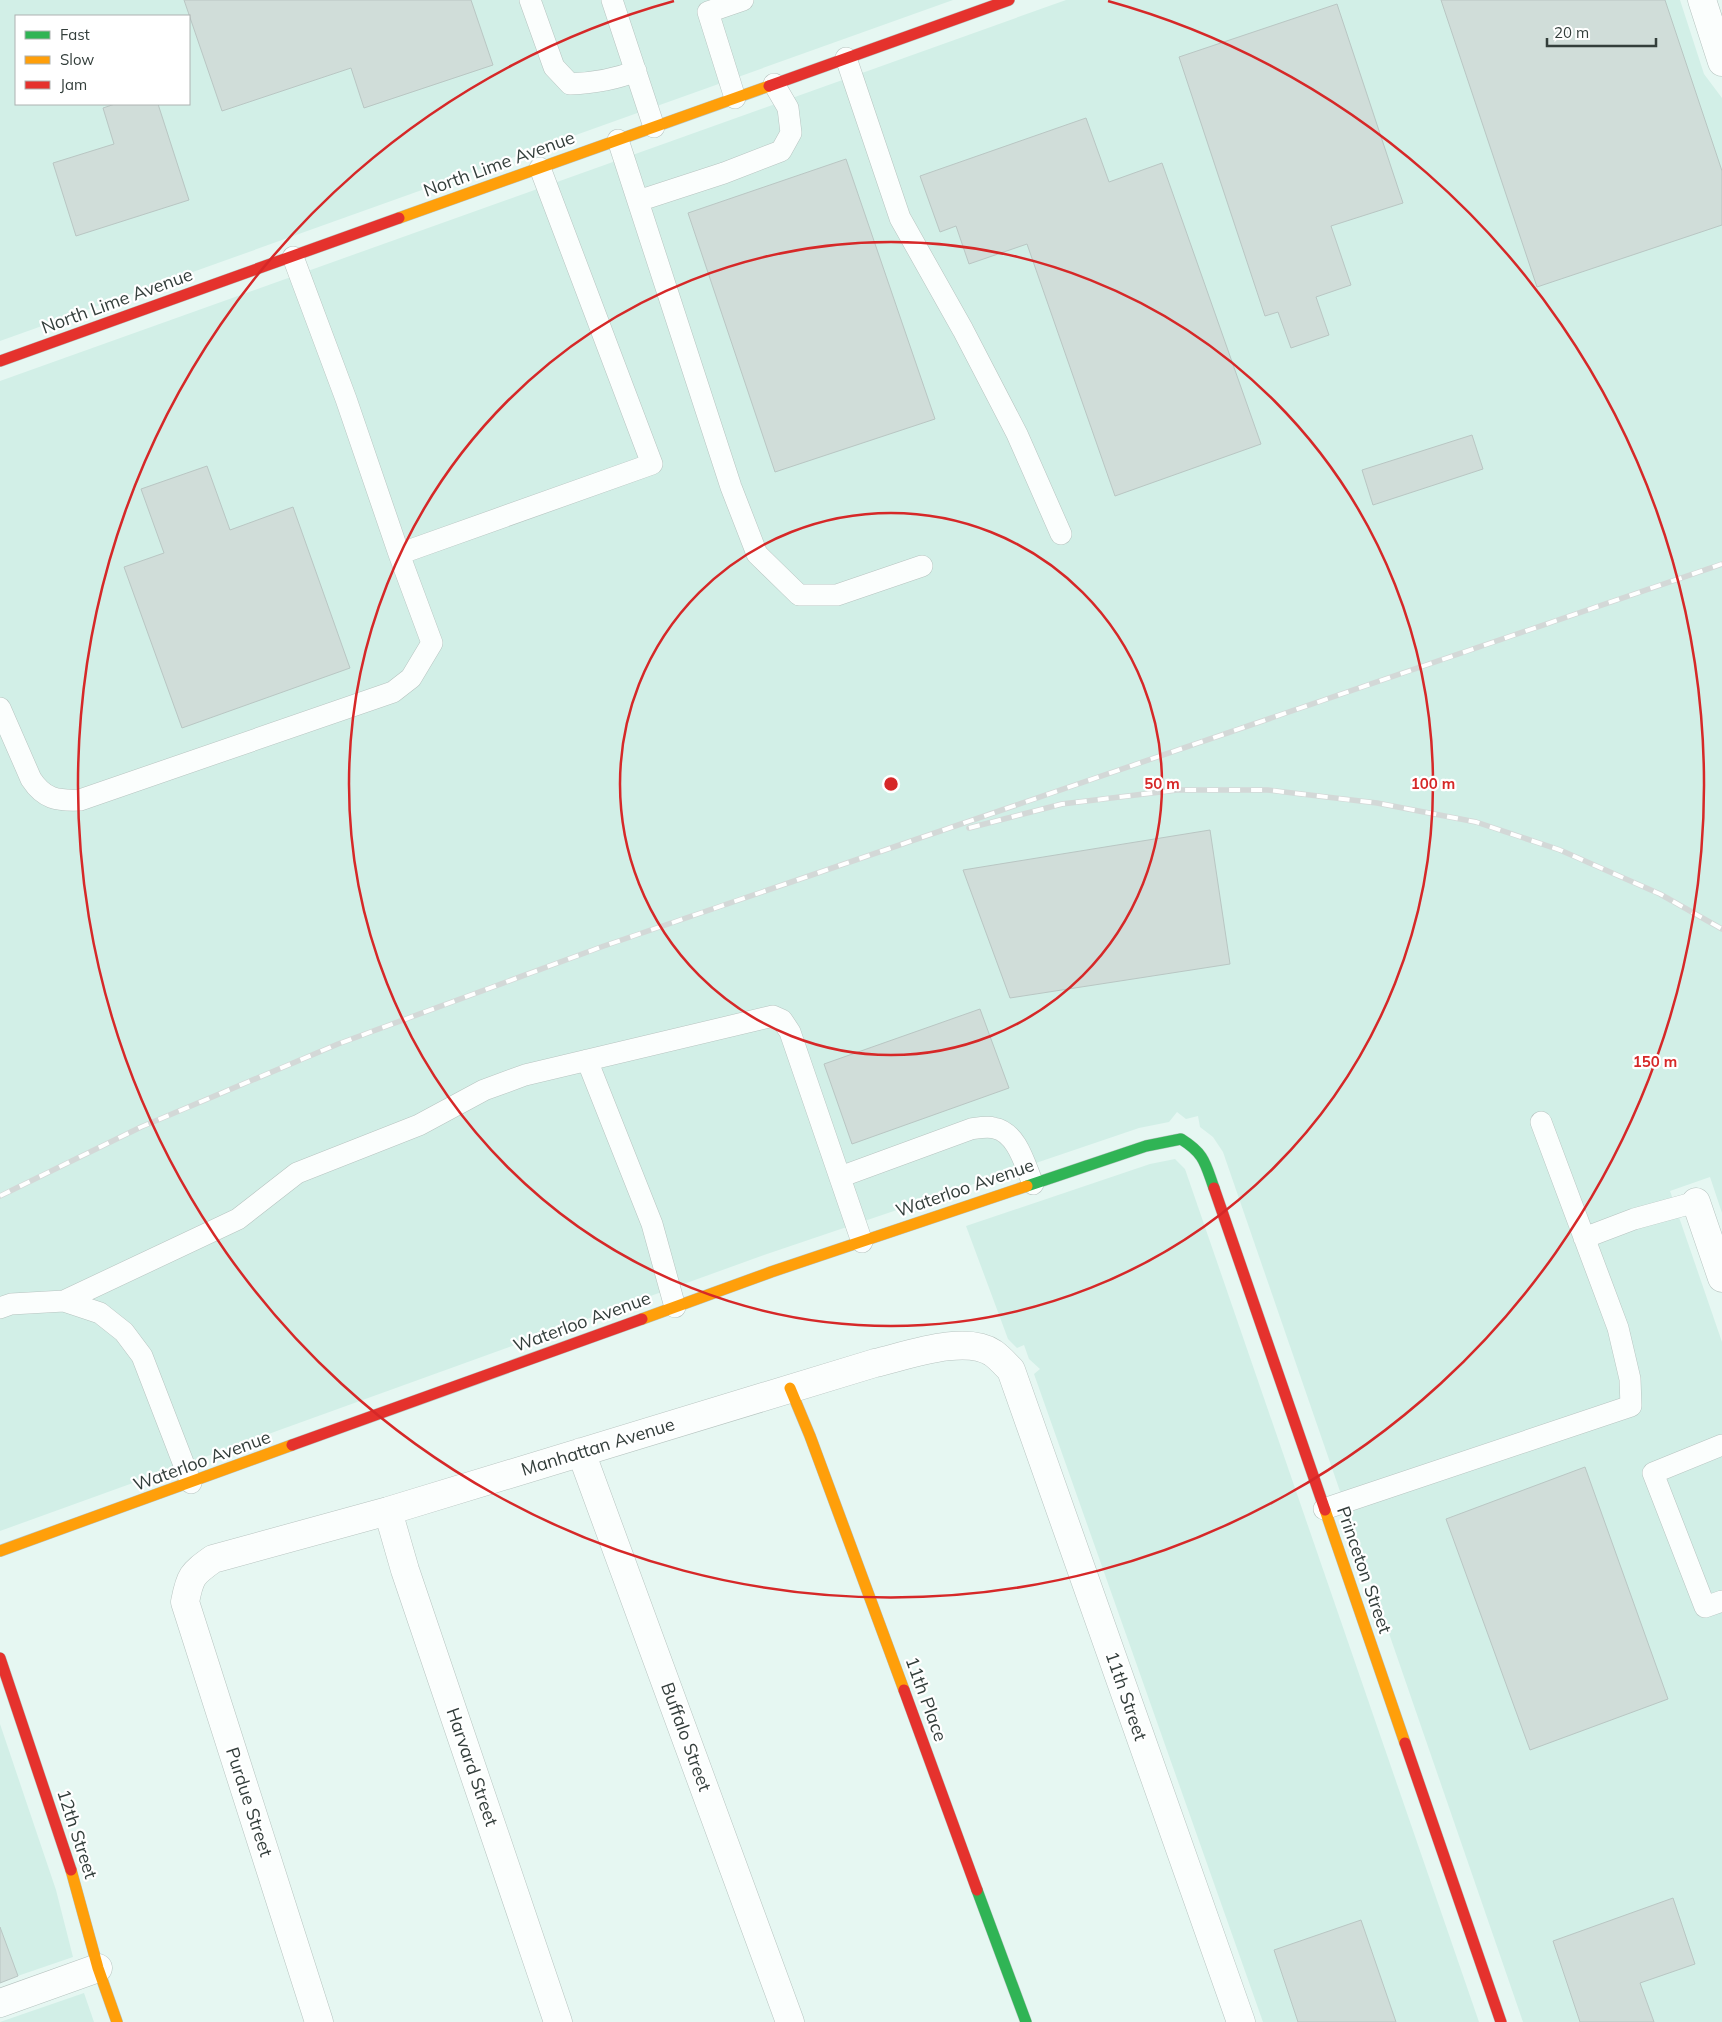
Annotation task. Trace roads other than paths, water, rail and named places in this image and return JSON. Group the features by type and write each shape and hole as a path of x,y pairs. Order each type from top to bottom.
{"street":[{"name":"North Lime Avenue","path":"0,361 1009,0"},
{"path":"1702,0 1722,62"},
{"name":"Waterloo Avenue","path":"0,1551 675,1307 1146,1146 1181,1139"},
{"name":"Princeton Street","path":"1181,1139 1195,1148 1204,1159 1501,2022"},
{"path":"1696,1202 1722,1278"},
{"name":"Manhattan Avenue","path":"188,1582 196,1571 213,1559 388,1512 875,1363 956,1344 973,1345 993,1353 1010,1370"},
{"name":"11th Street","path":"1010,1370 1241,2022"},
{"name":"11th Place","path":"790,1388 810,1436 1026,2022"},
{"name":"Buffalo Street","path":"581,1452 790,2022"},
{"name":"Harvard Street","path":"388,1512 408,1580 558,2022"},
{"name":"Purdue Street","path":"188,1582 185,1602 319,2022"},
{"name":"12th Street","path":"0,1658 76,1884 98,1968 116,2022"},
{"path":"0,2004 98,1968"}],"lane":[{"path":"530,0 554,67 570,84 616,79 636,71"},
{"path":"612,0 654,127"},
{"path":"735,98 708,12 743,0"},
{"path":"846,58 900,218 963,330 1017,434 1061,534"},
{"path":"638,201 724,174 781,152 791,133 788,108 774,84"},
{"path":"618,140 732,487 757,554 799,594 837,595 922,566"},
{"path":"399,554 652,464 540,168"},
{"path":"0,708 31,778 38,789 49,797 80,800 393,692 411,678 432,643 399,554 346,399 293,256"},
{"path":"64,1301 238,1219 297,1173 419,1125 484,1090 525,1074 773,1016 782,1020 790,1032 862,1242"},
{"path":"588,1060 652,1224 675,1307"},
{"path":"1324,1509 1631,1406 1630,1379 1618,1328 1542,1122"},
{"path":"840,1177 971,1129 992,1127 1004,1130 1014,1142 1033,1184"},
{"path":"1584,1238 1634,1219 1696,1202"},
{"path":"0,1308 11,1304 64,1301 100,1313 124,1332 142,1356 192,1483"},
{"path":"1722,1445 1654,1473 1705,1607 1722,1601"}],"railway":[{"path":"0,1196 141,1127 338,1044 601,947 1722,564"},
{"path":"969,828 1062,804 1177,790 1268,790 1377,803 1476,822 1560,850 1660,894 1722,929"}]}
